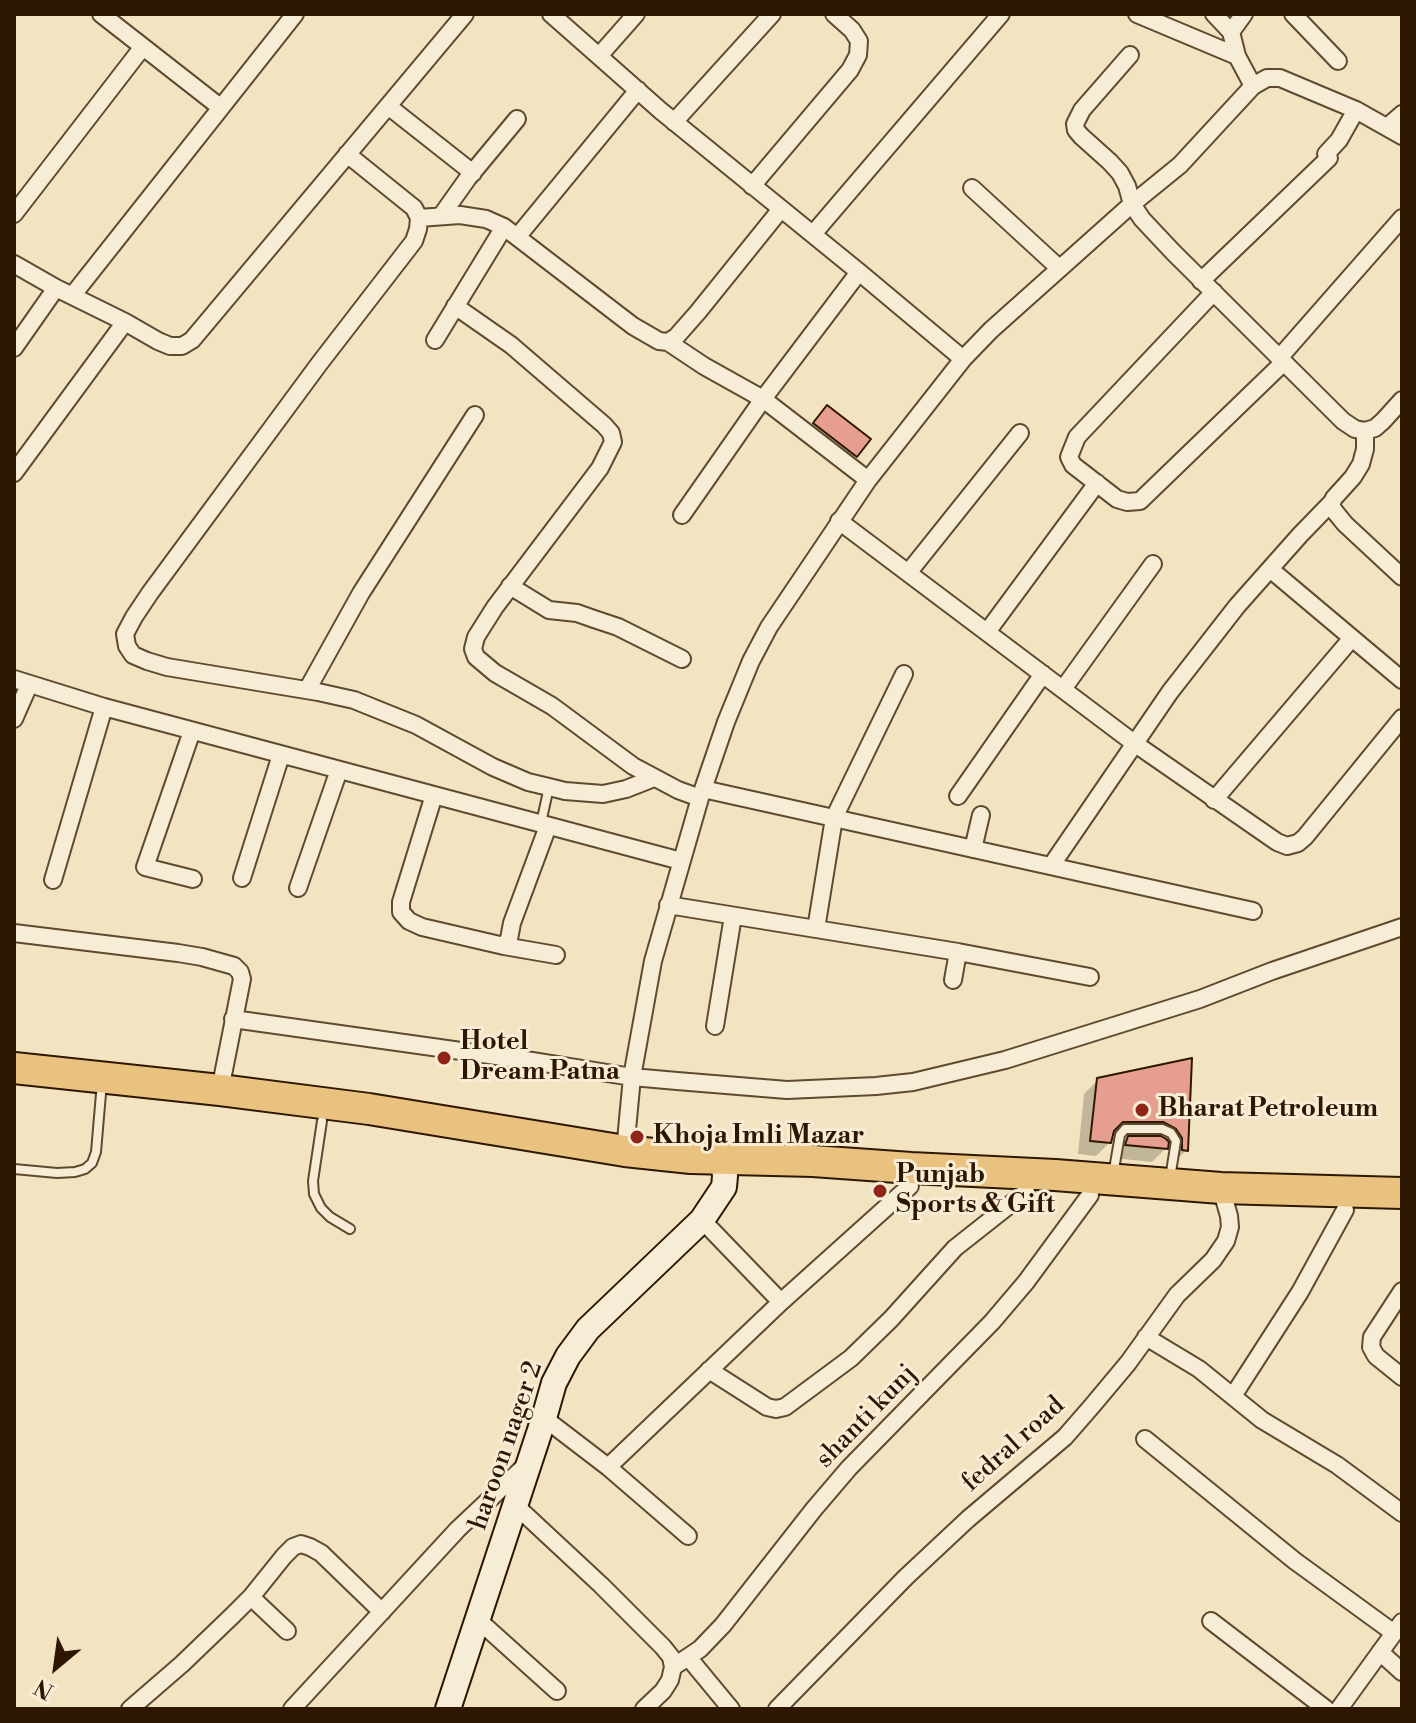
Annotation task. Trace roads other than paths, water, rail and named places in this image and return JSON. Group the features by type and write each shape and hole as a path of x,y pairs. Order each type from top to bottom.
{"highway":[{"path":"14,1068 102,1086 623,1169 690,1176 724,1167 813,1161 1224,1196 1345,1210 1402,1211"},
{"path":"14,1086 220,1090 369,1109 625,1151 691,1158 724,1167 910,1186 1026,1192 1169,1183 1224,1196 1402,1193"}],"street":[{"path":"72,296 295,14"},
{"path":"14,264 170,346 182,346 192,340 465,14"},
{"path":"551,14 674,122 963,359"},
{"path":"599,56 636,14"},
{"path":"674,122 772,14"},
{"path":"752,186 850,70 858,55 859,41 834,14"},
{"path":"813,234 1001,14"},
{"path":"1137,14 1237,56"},
{"path":"1214,14 1231,32 1237,56 1253,86"},
{"path":"1231,32 1244,14"},
{"path":"1293,14 1338,61"},
{"path":"110,16 142,48 220,107"},
{"path":"14,214 142,48"},
{"path":"1130,55 1082,110 1075,124 1081,136 1120,173 1132,204 1156,236 1343,421 1355,429 1365,431 1375,428 1402,400"},
{"path":"625,1151 632,1077 650,973 701,794 726,722 751,661 776,616 868,480 963,359 991,330 1180,165 1253,86 1267,78 1280,78 1356,110 1402,136"},
{"path":"435,340 455,306 511,232 638,90"},
{"path":"388,106 473,173"},
{"path":"1356,110 1328,156 1208,286 1077,437 1069,457 1073,465 1117,499 1140,501 1282,359 1402,218"},
{"path":"1387,127 1402,114"},
{"path":"441,216 517,119"},
{"path":"347,154 414,208 419,218 414,241 150,593 125,634 127,646 133,655 167,667 354,700 416,725 493,767 528,782 565,791 603,794 654,778"},
{"path":"972,188 1059,268"},
{"path":"668,342 690,321 781,209"},
{"path":"419,218 460,215 486,219 511,232 633,326 659,341 668,342 763,399 868,480"},
{"path":"682,515 763,399 859,272"},
{"path":"14,348 56,288"},
{"path":"455,306 511,345 604,425 611,433 613,442 600,468 510,586 476,637 473,649 476,657 495,673 552,706 633,766 678,790 834,818 1253,911"},
{"path":"14,473 125,322"},
{"path":"307,690 361,593 475,415"},
{"path":"1051,866 1134,743 1205,647 1353,477 1365,449 1365,431"},
{"path":"908,573 1020,433"},
{"path":"987,632 1097,483"},
{"path":"1332,502 1336,514 1345,524 1402,577"},
{"path":"839,521 1134,743 1214,800 1287,846 1298,843 1317,823 1402,718"},
{"path":"1063,689 1153,564"},
{"path":"1270,569 1402,680"},
{"path":"510,586 549,610 577,613 618,627 682,659"},
{"path":"1214,800 1352,638"},
{"path":"816,929 834,818 904,674"},
{"path":"958,796 1043,674"},
{"path":"14,719 21,682 192,731 681,861"},
{"path":"53,880 104,707"},
{"path":"192,731 145,867 193,879"},
{"path":"242,878 281,755"},
{"path":"298,888 339,770"},
{"path":"434,795 401,902 401,912 409,921 422,927 556,955"},
{"path":"973,849 981,815"},
{"path":"504,946 509,939 544,824"},
{"path":"668,905 958,952 1090,977"},
{"path":"715,1026 733,916"},
{"path":"233,1019 632,1077 787,1090 838,1089 913,1082 1005,1060 1200,999 1402,927"},
{"path":"14,933 178,953 234,966 242,979 220,1090"},
{"path":"953,980 958,952"},
{"name":"haroon nager 2","path":"448,1709 554,1383 568,1356 588,1329 702,1220 724,1187 724,1167"},
{"path":"608,1467 781,1302 910,1186"},
{"name":"shanti kunj","path":"644,1709 663,1691 673,1667 700,1649 723,1625 849,1468 992,1322 1101,1187"},
{"path":"709,1370 767,1407 785,1407 851,1358 955,1248 1026,1192"},
{"name":"fedral road","path":"777,1709 927,1556 1065,1437 1128,1363 1177,1295 1213,1260 1226,1241 1230,1227 1224,1196"},
{"path":"1233,1396 1300,1292 1345,1210"},
{"path":"702,1220 781,1302"},
{"path":"1402,1291 1372,1337 1371,1347 1376,1356 1402,1377"},
{"path":"1146,1337 1199,1369 1262,1420 1337,1465 1402,1513"},
{"path":"544,1418 608,1467 688,1536"},
{"path":"1145,1439 1295,1561 1398,1628 1339,1709"},
{"path":"292,1709 458,1529 531,1460"},
{"path":"515,1505 663,1647 671,1657 673,1667"},
{"path":"130,1709 251,1597 293,1547 301,1544 321,1553 382,1612"},
{"path":"251,1597 287,1631"},
{"path":"477,1619 557,1691"},
{"path":"1211,1621 1326,1709"},
{"path":"1380,1652 1402,1672"},
{"path":"688,1657 731,1709"}],"lane":[{"path":"544,824 549,787"},
{"path":"14,1169 75,1172 92,1163 96,1152 102,1086"},
{"path":"322,1121 313,1181 314,1194 330,1217 350,1229"},
{"path":"1101,1187 1125,1129 1162,1129 1171,1133 1176,1141 1169,1183"}],"place":[{"name":"Hotel Dream Patna","path":"444,1058"},
{"name":"Bharat Petroleum","path":"1142,1110"},
{"name":"Khoja Imli Mazar","path":"637,1137"},
{"name":"Punjab Sports & Gift","path":"880,1191"}]}
